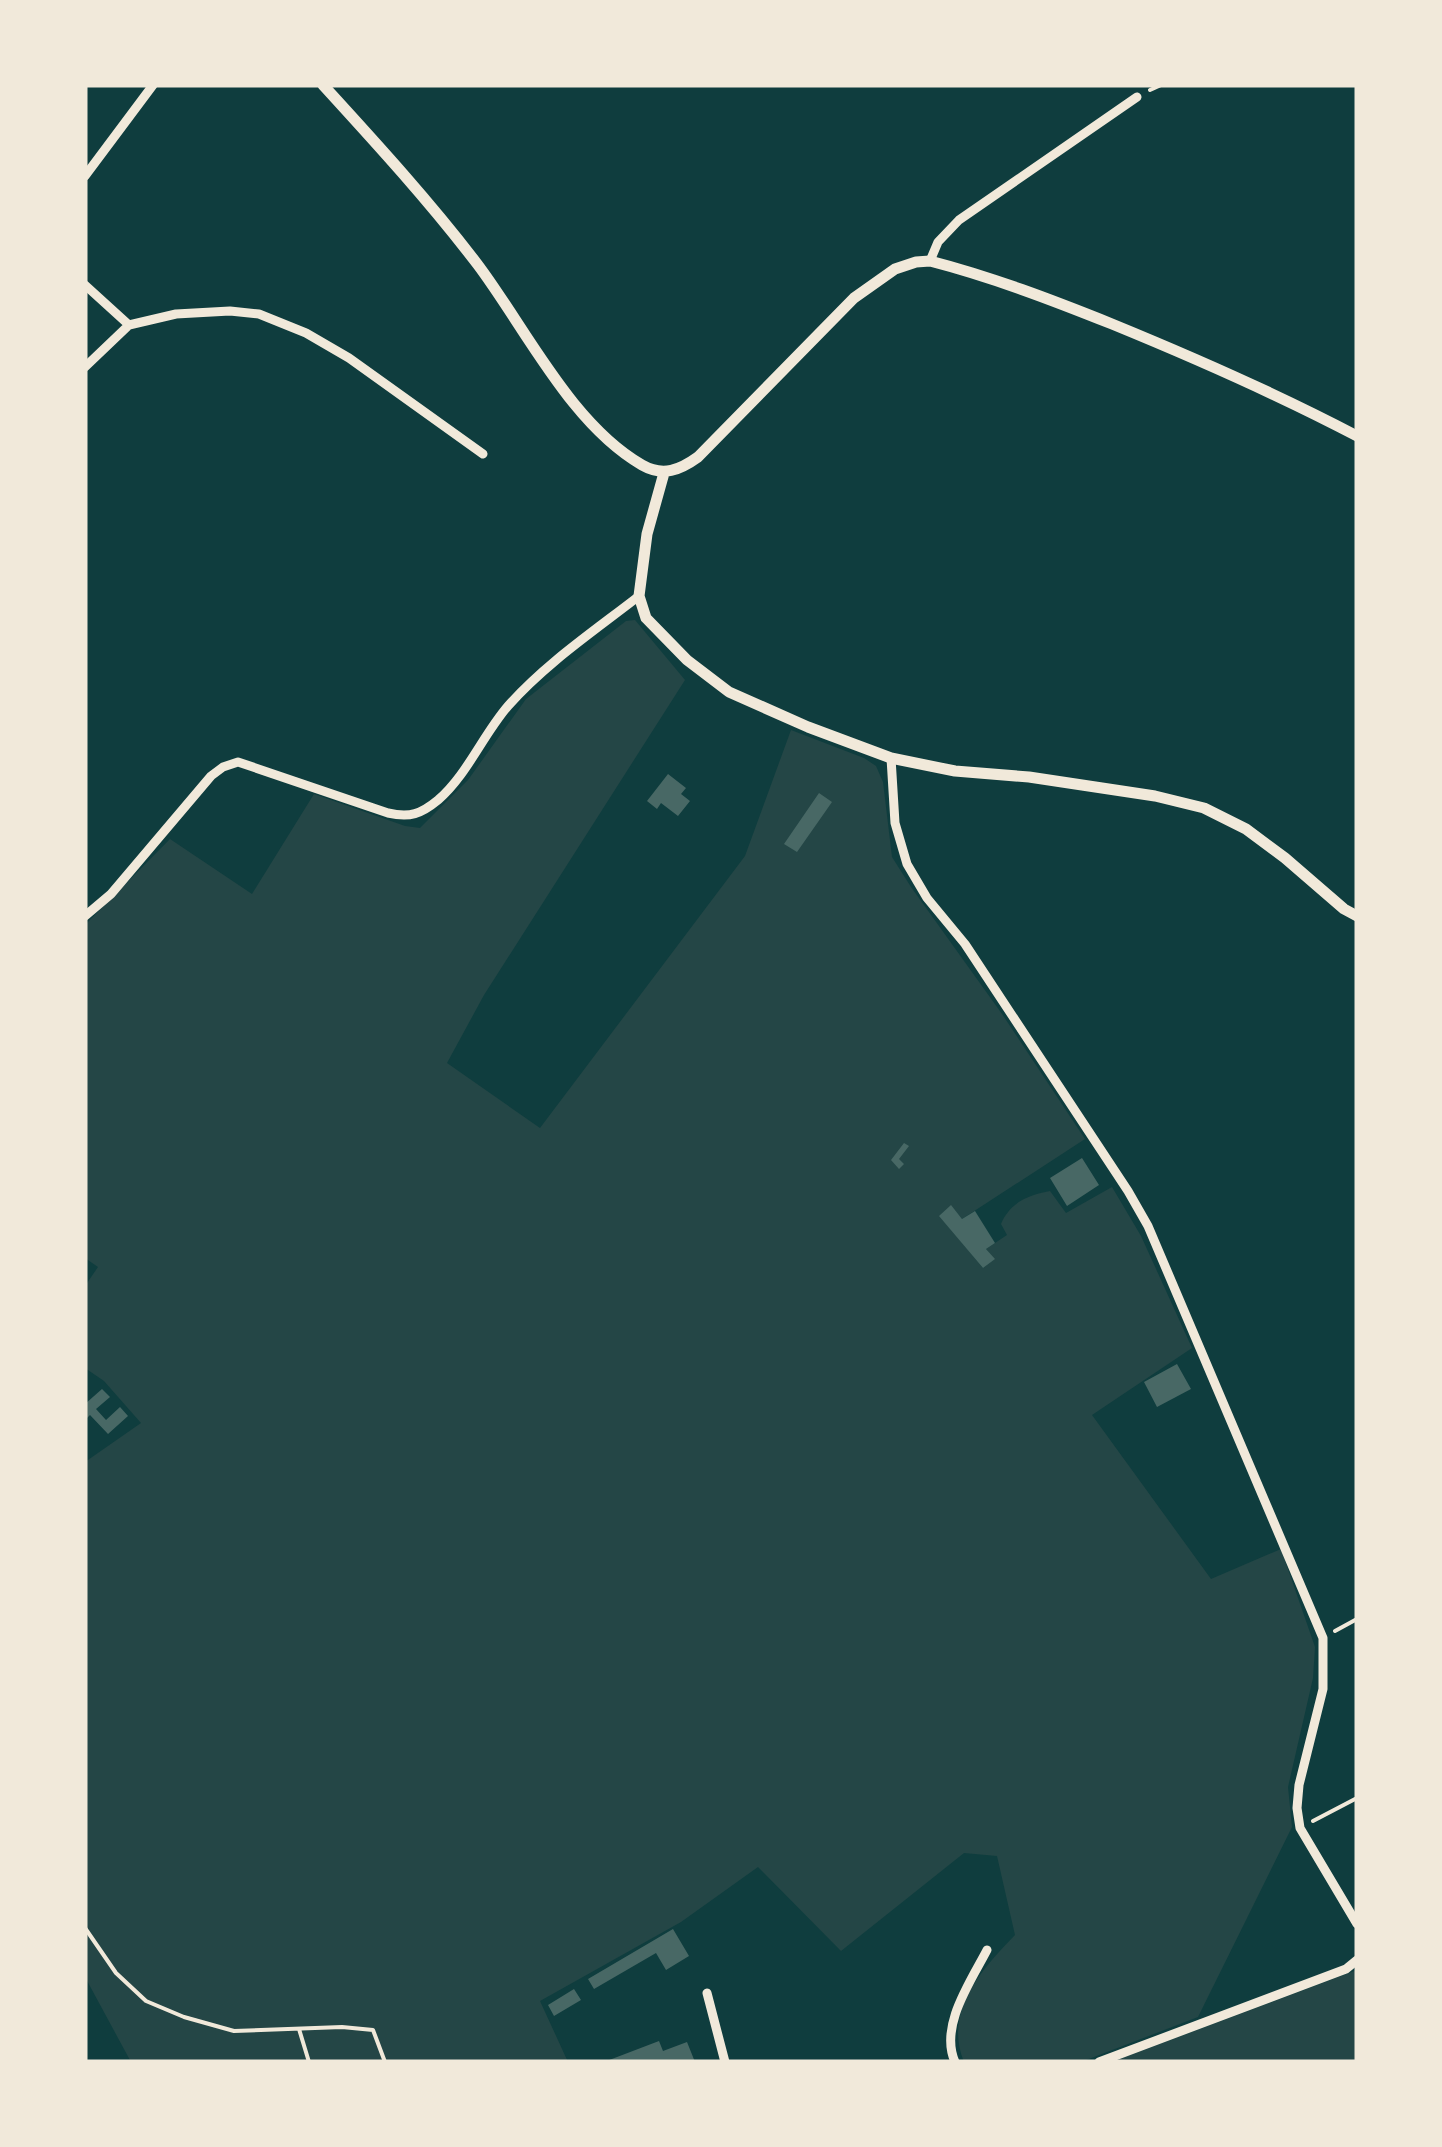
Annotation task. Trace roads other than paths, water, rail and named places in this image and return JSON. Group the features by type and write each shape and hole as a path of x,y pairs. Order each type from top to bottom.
{"street":[{"path":"85,176 153,85"},
{"path":"322,85 382,150 478,266 584,415 646,468 664,472 683,468 854,298 896,269 930,261 1055,302 1174,350 1276,394 1357,436"},
{"path":"930,261 938,242 959,220 1137,97"},
{"path":"85,285 129,325"},
{"path":"85,367 129,325 176,314 230,310 259,314 306,333 349,358 482,454"},
{"path":"664,472 647,534 638,596 646,618 687,660 729,692 891,758 954,771 1155,796 1204,808 1246,829 1357,916"},
{"path":"85,916 111,894 223,766 238,762 388,813 415,815 439,799 507,708 540,674 638,596"},
{"path":"891,758 895,823 907,864 927,898 965,944 1148,1226 1323,1638 1324,1690 1297,1808 1300,1828 1357,1924"},
{"path":"955,2062 953,2024 987,1950"},
{"path":"1099,2062 1346,1969 1357,1960"},
{"path":"707,1993 725,2062"}]}
